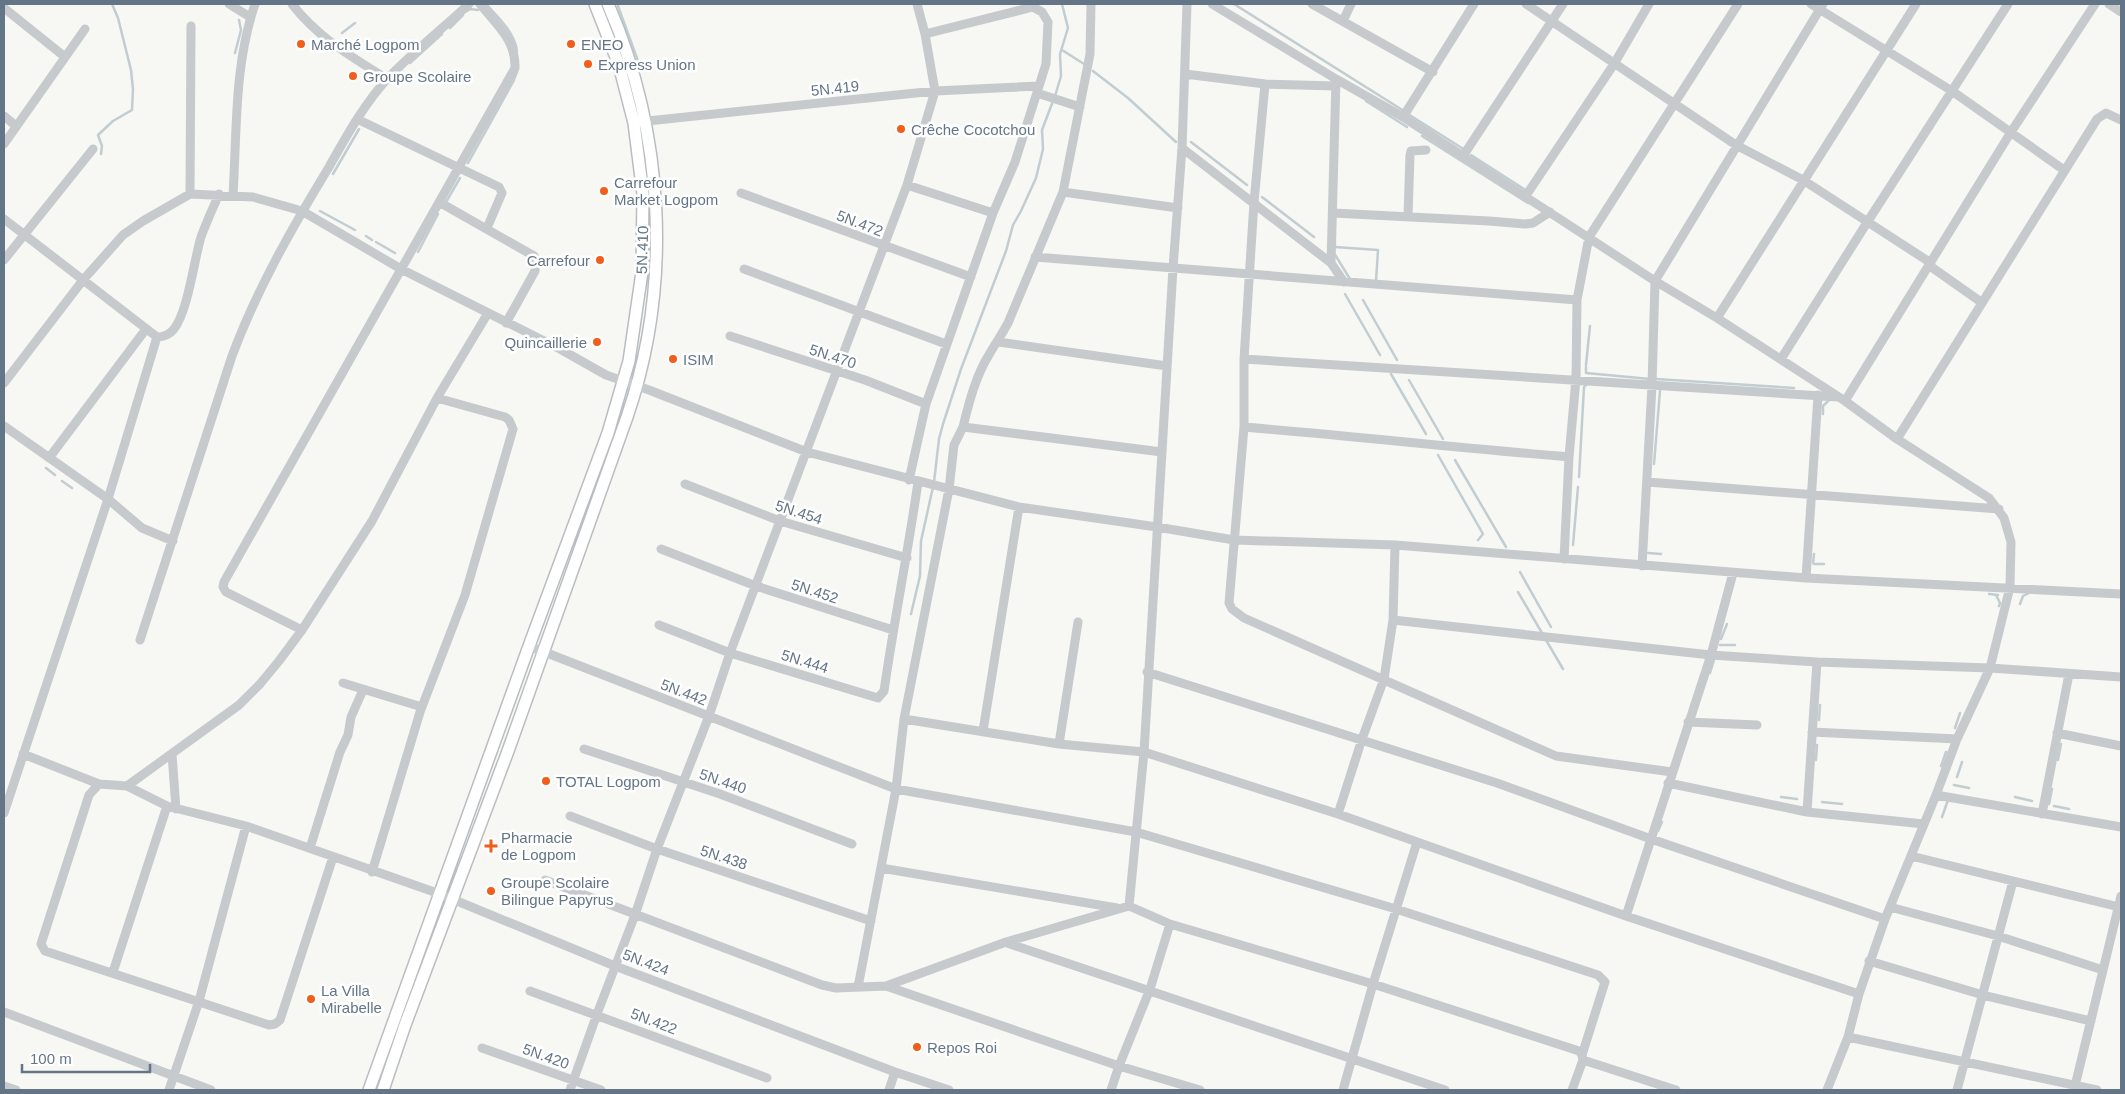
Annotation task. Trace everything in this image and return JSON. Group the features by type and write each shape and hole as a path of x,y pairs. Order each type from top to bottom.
{"main road":[{"name":"5N.410","path":"369,1090 597,463 624,382 640,295 643,258 643,194 634,123 611,42 595,4"},
{"path":"383,1090 543,652 637,386 650,314 657,256 655,192 651,145 646,122 626,49 608,4"},
{"path":"597,463 609,467"}],"street":[{"path":"229,4 250,17"},
{"path":"233,195 240,69 250,17 255,4"},
{"path":"292,4 308,23 338,48 387,79"},
{"path":"140,640 246,319 263,282 357,118 387,79 469,4"},
{"path":"302,630 226,592 223,587 224,582 515,68 515,55 512,44 480,4"},
{"path":"570,1090 709,716 730,653 882,246 907,185 935,91 925,34 917,4"},
{"path":"858,987 896,789 904,719 954,445 963,427 975,385 989,354 999,342 1063,192 1090,54 1091,4"},
{"path":"1129,906 1144,752 1147,672 1182,148 1187,4"},
{"path":"1212,4 1336,83 1403,117 1655,281 1781,359 1842,399 1897,439 1989,498 1999,509 2009,529 2011,542 2010,587 1990,668 1957,739 1885,919 1869,961 1848,1037 1828,1090"},
{"path":"1312,4 1433,72"},
{"path":"1343,21 1351,4"},
{"path":"1403,117 1474,4"},
{"path":"1526,4 1736,145 1803,180 1868,221 1981,302"},
{"path":"1463,156 1563,4"},
{"path":"1525,197 1614,64 1649,4"},
{"path":"1564,559 1569,457 1576,379 1577,300 1589,237 1738,4"},
{"path":"1811,4 1821,6 1886,50 1952,91 2064,170"},
{"path":"1717,318 1916,4"},
{"path":"1781,359 2008,4"},
{"path":"1842,399 1930,265 2012,132 2095,4"},
{"path":"2109,4 2121,12"},
{"path":"1642,566 1652,386 1655,281 1821,6"},
{"path":"893,630 907,558 913,481 926,404 993,213 1014,162 1038,90 1046,64 1048,22 1042,12 1033,7 925,34"},
{"path":"4,8 65,57"},
{"path":"190,194 191,26"},
{"path":"4,144 85,29"},
{"path":"1185,74 1265,84 1336,83"},
{"path":"1331,263 1336,83"},
{"path":"1265,84 1249,274 1244,358 1244,427 1229,603 1238,614 1556,756 1672,772"},
{"path":"1038,90 1054,99 1080,107"},
{"name":"5N.419","path":"634,123 935,91 1038,90"},
{"path":"1897,439 1981,302 2101,114 2106,113 2121,120"},
{"path":"4,116 16,126"},
{"path":"357,118 499,187 502,193 487,228"},
{"path":"1182,148 1331,263 1344,282"},
{"path":"4,260 93,150"},
{"path":"1408,216 1411,151 1426,150"},
{"path":"907,185 993,213"},
{"path":"1063,192 1178,208"},
{"name":"5N.472","path":"741,193 971,277"},
{"path":"4,383 82,280 124,235 155,213 190,194 233,195 267,200 302,211 401,269 560,349 606,375 806,452 1019,508 1157,526 1234,540 1395,546 1806,578 2121,594"},
{"path":"4,219 158,337 174,330 179,321 202,236 219,194"},
{"path":"439,202 534,256 536,262 534,271 506,323"},
{"path":"1333,213 1525,224 1533,223 1550,212"},
{"path":"1035,257 1577,300"},
{"path":"744,269 946,344"},
{"path":"23,754 99,784 127,786 239,705 260,684 302,630 372,521 437,398 488,313"},
{"path":"49,458 146,329"},
{"name":"5N.470","path":"730,336 835,372 865,380 926,404"},
{"path":"4,813 108,499 158,337"},
{"path":"999,342 1167,366"},
{"path":"1244,358 1576,379 1652,386 1818,395 1842,399"},
{"path":"1806,578 1818,395"},
{"path":"372,872 422,707 465,595 513,429 509,420 505,417 437,398"},
{"path":"4,426 108,499 142,528 173,541"},
{"path":"963,427 1162,452"},
{"path":"1244,427 1363,437 1451,448 1569,457"},
{"path":"1647,482 1999,509"},
{"name":"5N.454","path":"685,484 780,521 907,558"},
{"path":"983,731 1019,508"},
{"path":"1338,814 1384,679 1393,620 1395,546"},
{"name":"5N.452","path":"661,549 756,586 893,630"},
{"path":"1626,916 1710,654 1733,573"},
{"path":"1393,620 1710,654 1817,662 1990,668 2121,677"},
{"path":"1060,744 1078,622"},
{"name":"5N.444","path":"659,625 730,653 878,698 884,691 893,630"},
{"name":"5N.442","path":"529,646 896,789 1136,832 1396,909 1598,975 1605,982 1583,1058"},
{"path":"1807,812 1817,662"},
{"path":"1147,672 1497,783 1651,839 1885,919"},
{"path":"2042,814 2069,674"},
{"path":"343,683 422,707"},
{"path":"310,848 340,752 348,735 351,717 363,690"},
{"path":"904,719 1060,744 1144,752 1338,814 1626,916 1859,994"},
{"path":"1688,722 1757,725"},
{"path":"1812,732 1957,739"},
{"path":"2057,733 2121,746"},
{"name":"5N.440","path":"584,748 720,794 852,844"},
{"path":"113,972 171,808 172,754"},
{"path":"1668,783 1807,812 1924,824"},
{"path":"99,784 89,794 40,944 45,951 269,1025 275,1024 280,1020 334,858"},
{"name":"5N.424","path":"127,786 171,808 246,826 372,872 440,894 615,966 895,1072 949,1090"},
{"path":"1936,795 2121,827"},
{"name":"5N.438","path":"570,816 658,849 871,921"},
{"path":"168,1090 199,1001 246,826"},
{"path":"1343,1090 1373,984 1417,842"},
{"path":"1911,856 2119,908"},
{"path":"881,868 1120,909"},
{"path":"545,880 822,985 836,988 886,986 1006,942 1129,906 1170,924 1373,984 1578,1051 1583,1058 1676,1090"},
{"path":"1957,1090 2013,881"},
{"path":"2075,1087 2102,970 2118,924 2121,896"},
{"path":"1890,907 1998,936 2102,970"},
{"path":"1111,1090 1150,989 1170,924"},
{"path":"1006,942 1445,1090"},
{"path":"1869,961 1983,995 2091,1020"},
{"path":"886,986 1119,1066 1200,1090"},
{"name":"5N.422","path":"530,991 767,1078"},
{"path":"4,1012 211,1090"},
{"path":"1848,1037 2075,1087 2097,1090"},
{"name":"5N.420","path":"482,1048 601,1090"},
{"path":"1572,1090 1583,1058"},
{"path":"889,1090 895,1072"},
{"path":"4,1086 15,1090"}],"waterway":[{"path":"101,154 102,146 98,135 113,121 132,110 133,89 131,70 118,18 112,4"},
{"path":"486,4 509,31 517,51"},
{"path":"1055,96 1061,76 1060,54 1068,28 1062,4"},
{"path":"1234,4 1404,111"},
{"path":"618,6 638,61"},
{"path":"467,11 470,9 478,10"},
{"path":"450,28 463,15"},
{"path":"235,53 241,30 239,20"},
{"path":"342,33 355,23"},
{"path":"410,63 442,34"},
{"path":"1062,50 1084,64"},
{"path":"1093,71 1128,98 1176,142"},
{"path":"468,163 517,72"},
{"path":"934,482 939,439 943,424 961,369 1006,251 1013,225 1036,178 1043,149 1042,130 1053,101"},
{"path":"1366,101 1407,127"},
{"path":"1408,114 1465,150"},
{"path":"333,174 359,129"},
{"path":"1422,136 1528,203"},
{"path":"1191,142 1247,185"},
{"path":"1471,155 1524,189"},
{"path":"446,202 460,178"},
{"path":"1262,197 1314,237"},
{"path":"320,211 355,230"},
{"path":"418,252 438,214"},
{"path":"366,236 372,240"},
{"path":"376,242 395,253"},
{"path":"1335,244 1335,247 1378,250 1376,281"},
{"path":"1334,253 1350,279"},
{"path":"1345,294 1380,355"},
{"path":"1363,300 1397,360"},
{"path":"1586,365 1590,326"},
{"path":"1586,367 1586,373 1650,379"},
{"path":"1391,374 1426,434"},
{"path":"1656,379 1794,388"},
{"path":"1409,380 1443,439"},
{"path":"1579,477 1584,387 1587,384"},
{"path":"1654,464 1660,391"},
{"path":"1823,414 1823,406 1829,400"},
{"path":"1438,455 1483,534 1478,540"},
{"path":"1455,460 1506,547"},
{"path":"46,468 55,475"},
{"path":"62,481 72,488"},
{"path":"911,614 920,576 921,541 933,487"},
{"path":"1573,545 1578,487"},
{"path":"1648,553 1661,554"},
{"path":"1813,563 1814,554"},
{"path":"1814,564 1824,564"},
{"path":"1520,572 1551,627"},
{"path":"1518,592 1542,633"},
{"path":"2020,604 2023,596 2029,593"},
{"path":"1989,594 1998,595"},
{"path":"1996,595 2000,603 1999,606"},
{"path":"1721,639 1727,624"},
{"path":"1546,640 1563,669"},
{"path":"1720,645 1735,645"},
{"path":"1710,673 1714,660"},
{"path":"1819,720 1820,705"},
{"path":"1955,728 1960,713"},
{"path":"2058,760 2061,744"},
{"path":"1816,760 1817,745"},
{"path":"1941,766 1946,752"},
{"path":"1957,777 1962,762"},
{"path":"1954,785 1969,788"},
{"path":"2049,804 2052,789"},
{"path":"1781,797 1797,799"},
{"path":"2015,797 2032,801"},
{"path":"1942,817 1948,800"},
{"path":"1822,802 1842,804"},
{"path":"2054,806 2069,809"},
{"path":"1658,831 1662,822"}],"place":[{"name":"Marché Logpom","path":"301,44"},
{"name":"ENEO","path":"571,44"},
{"name":"Express Union","path":"588,64"},
{"name":"Groupe Scolaire","path":"353,76"},
{"name":"Crêche Cocotchou","path":"901,129"},
{"name":"Carrefour Market Logpom","path":"604,191"},
{"name":"Carrefour","path":"600,260"},
{"name":"Quincaillerie","path":"597,342"},
{"name":"ISIM","path":"673,359"},
{"name":"TOTAL Logpom","path":"546,781"},
{"name":"Pharmacie de Logpom","path":"491,846"},
{"name":"Groupe Scolaire Bilingue Papyrus","path":"491,891"},
{"name":"La Villa Mirabelle","path":"311,999"},
{"name":"Repos Roi","path":"917,1047"}]}
